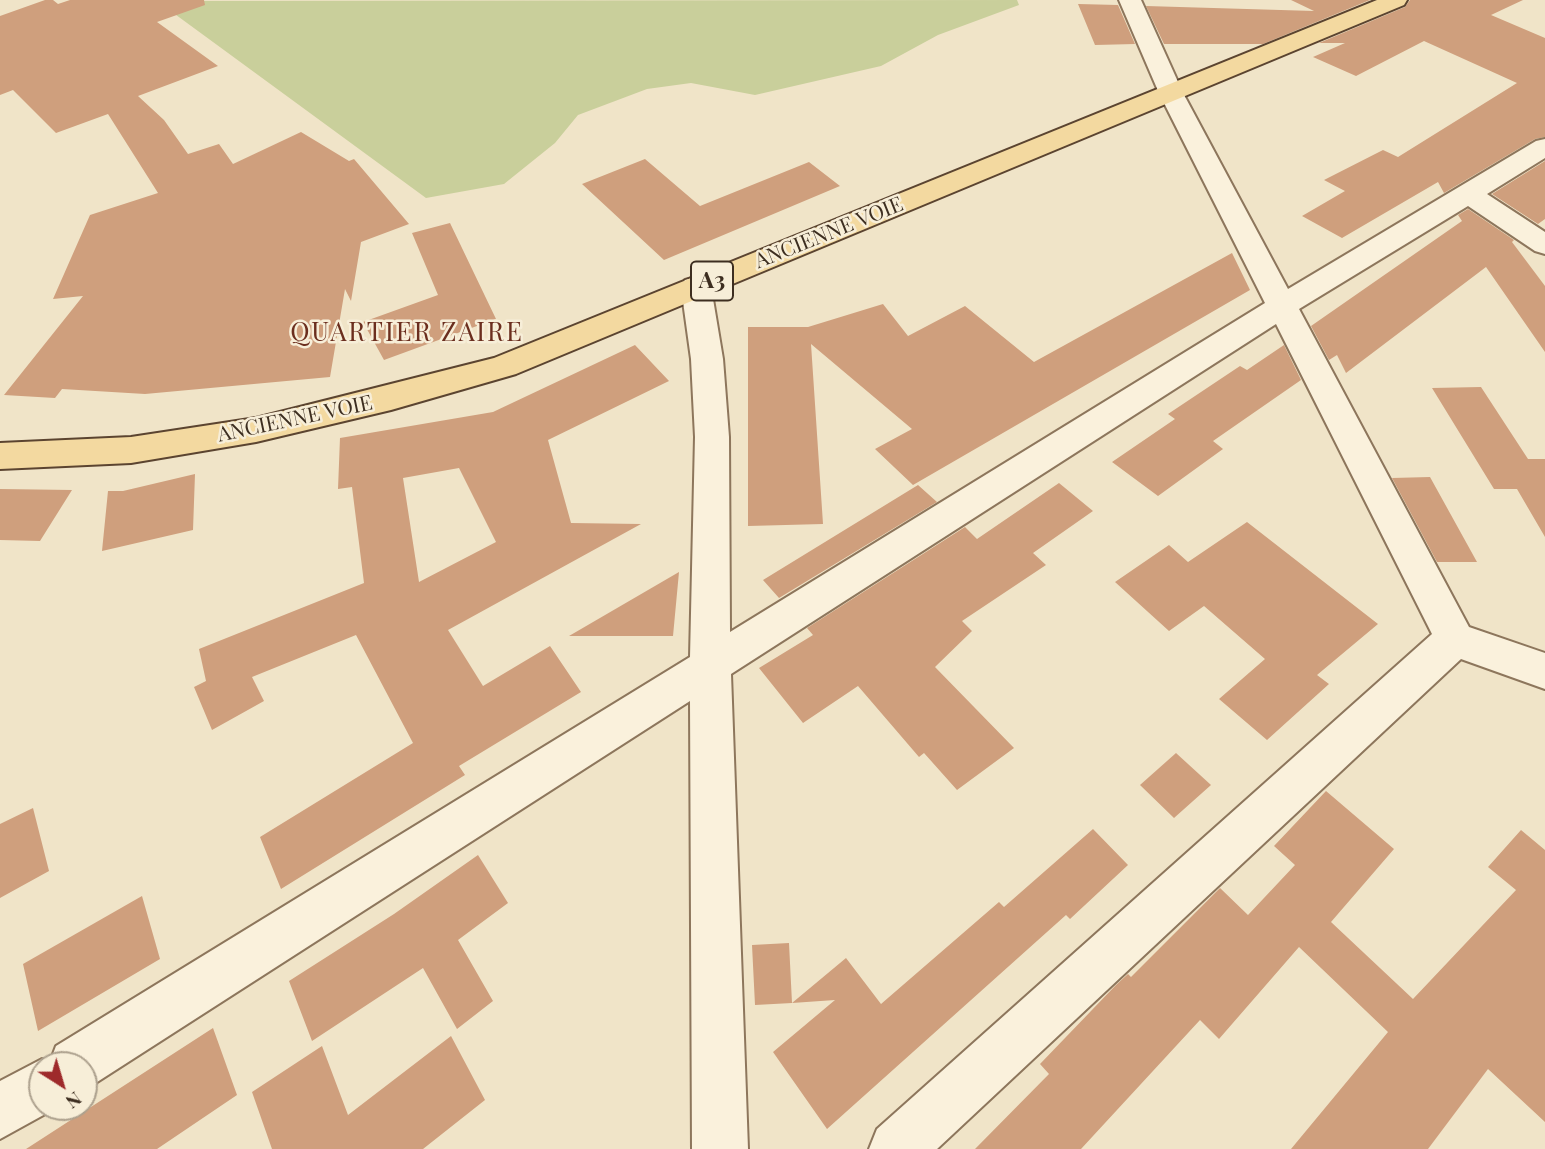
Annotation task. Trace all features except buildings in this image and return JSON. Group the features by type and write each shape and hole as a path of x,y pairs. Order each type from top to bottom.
{"main road":[{"name":"ANCIENNE VOIE","path":"0,456 131,450 256,430 341,411 505,366 1396,0"}],"street":[{"path":"1130,0 1171,93 1455,639 1545,671"},
{"path":"97,1051 1282,306 1545,148"},
{"path":"1469,194 1545,245"},
{"path":"696,287 707,359 712,437 710,667 720,1149"},
{"path":"897,1149 1455,639"},
{"path":"0,1112 28,1095"}],"green space":[{"path":"1017,0 1019,5 938,35 881,66 755,95 691,83 647,89 578,115 555,143 504,184 426,198 157,1"}],"district":[{"name":"QUARTIER ZAIRE","path":"407,333"}]}
